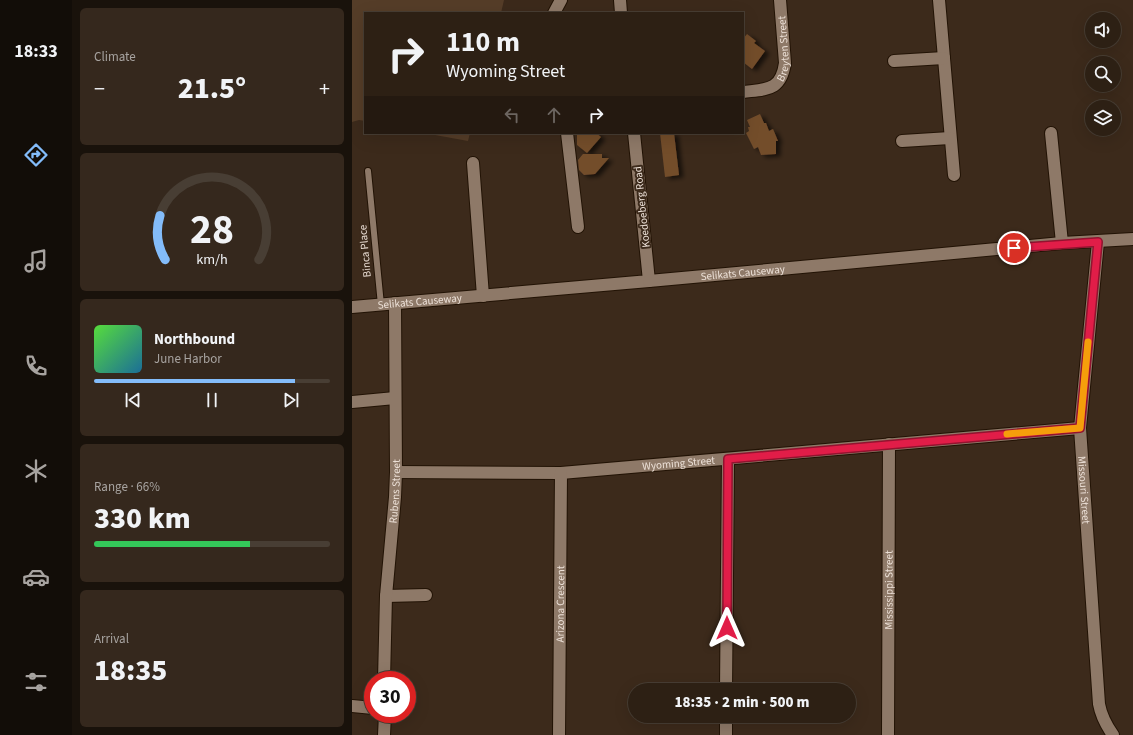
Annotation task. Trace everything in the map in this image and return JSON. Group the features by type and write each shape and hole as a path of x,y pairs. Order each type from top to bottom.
{"street":[{"path":"555,12 561,0"},
{"path":"620,0 621,12"},
{"name":"Breyten Street","path":"744,92 767,89 774,86 782,78 785,63 780,0"},
{"path":"939,0 954,175"},
{"path":"894,61 944,58"},
{"path":"1051,133 1062,243"},
{"path":"566,134 578,227"},
{"name":"Koedoeberg Road","path":"634,134 649,281"},
{"path":"902,141 950,138"},
{"path":"473,163 484,296"},
{"name":"Selikats Causeway","path":"352,307 1062,243 1133,239"},
{"name":"Missouri Street","path":"1098,242 1080,428 1098,704 1105,723 1112,735"},
{"name":"Rubens Street","path":"384,671 386,596 396,472 395,303"},
{"path":"352,402 395,398"},
{"name":"Wyoming Street","path":"396,472 561,474 1080,428"},
{"name":"Mississippi Street","path":"888,735 889,444"},
{"path":"726,683 728,459"},
{"name":"Arizona Crescent","path":"558,735 561,474"},
{"path":"386,596 426,595"},
{"path":"352,706 364,707"},
{"path":"384,723 384,735"},
{"path":"726,723 726,735"}],"lane":[{"name":"Binca Place","path":"368,171 380,304"}],"shaded area":[{"path":"352,0 504,0 501,12 364,12 364,121 359,120 352,122"},
{"path":"430,134 470,134 468,141"}],"building":[{"path":"747,34 756,41 754,43 765,51 752,69 744,63 744,38"},
{"path":"760,114 769,131 773,129 778,141 776,141 776,154 761,155 758,147 754,149 746,133 749,131 748,127 750,127 747,120"},
{"path":"577,134 597,134 601,137 587,153 577,145"},
{"path":"660,134 674,134 679,175 665,177"},
{"path":"583,154 602,154 602,158 609,158 595,174 584,175 579,170 578,160"}],"slow traffic":[{"path":"1007,434 1080,428 1088,342"}],"route":[{"path":"727,628 728,459 1080,428 1098,242 1062,243 1014,248"}]}
